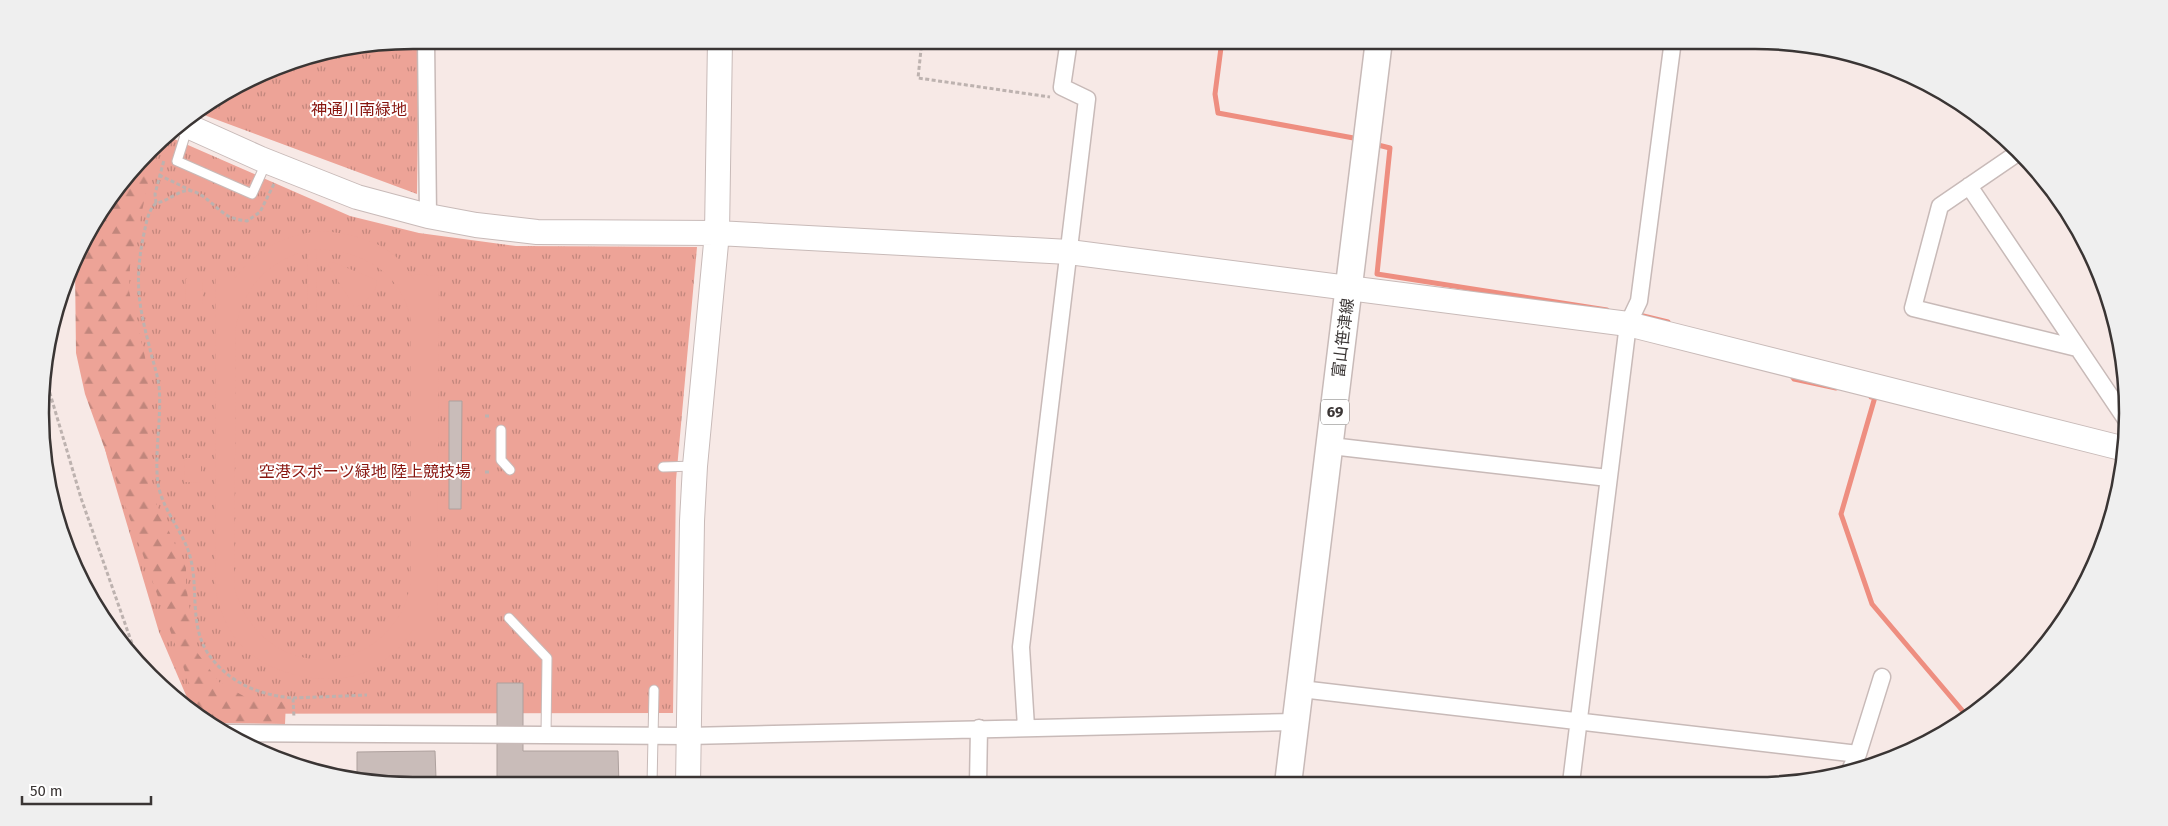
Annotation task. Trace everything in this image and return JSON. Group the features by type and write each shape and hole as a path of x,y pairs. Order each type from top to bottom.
{"main road":[{"name":"富山笹津線","path":"1289,777 1379,49"}],"street":[{"path":"426,49 428,216"},
{"path":"688,777 694,466 717,233 720,49"},
{"path":"1026,727 1021,647 1087,99 1062,87 1068,49"},
{"path":"1572,777 1628,324 1639,301 1672,49"},
{"path":"188,127 357,197 428,216 476,225 537,232 717,233 1069,252 1628,324 2117,447"},
{"path":"2014,156 1940,206 1913,308 2077,348"},
{"path":"1969,186 2119,409"},
{"path":"1331,446 1608,478"},
{"path":"1301,689 1578,722 1854,761 1882,677"},
{"path":"241,734 337,738 546,735 688,736 1296,722"},
{"path":"978,777 979,728"}],"lane":[{"path":"183,131 176,161 252,194 274,164"},
{"path":"501,430 501,460 510,470"},
{"path":"663,467 694,466"},
{"path":"509,618 547,658 546,735"},
{"path":"652,777 654,690"}],"path":[{"path":"921,49 918,78 1059,99 1062,87"},
{"path":"156,203 155,194 166,153"},
{"path":"160,175 201,196 227,215 247,221 260,212 274,164"},
{"path":"191,191 181,192 162,203 156,203 150,209 137,269 138,295 158,386 158,483 169,514 190,557 200,637 212,658 230,678 257,691 293,698 367,695"},
{"path":"50,393 81,498 133,645"},
{"path":"485,416 490,416"},
{"path":"485,472 490,472"},
{"path":"293,698 297,736"}],"green space":[{"name":"神通川南緑地","path":"419,49 417,194 204,115 252,86 296,68 319,61 365,52"},
{"name":"空港スポーツ緑地 陸上競技場","path":"173,139 350,216 419,233 516,246 697,247 676,480 673,713 208,714 188,699 159,632 107,457 79,344 77,271 86,252 124,191 155,155"},
{"path":"154,156 130,266 129,291 145,357 148,382 148,486 186,568 186,585 196,651 219,682 247,698 286,702 285,724 223,723 198,707 85,394 76,353 76,274 86,252 110,211 124,191"},
{"path":"318,231 332,232 373,242 396,257 413,279 414,274 439,276 437,635 414,635 413,630 393,653 375,667 353,676 336,679 319,679 285,672 254,657 231,632 217,598 215,580 216,274 234,274 235,278 253,259 271,246","holes":["316,249 333,251 364,259 389,277 406,303 411,320 411,584 403,609 384,634 362,651 336,659 310,659 285,651 263,636 245,614 234,585 236,326 246,297 263,275 274,266 286,258 300,253"]},
{"path":"308,253 317,253 316,313 307,313"},
{"path":"330,261 377,280 377,285 370,297 355,308 328,265"},
{"path":"186,279 203,279 202,304 185,304"},
{"path":"185,458 201,458 201,483 184,482"}],"building":[{"path":"449,401 462,401 461,509 449,509"},
{"path":"497,683 523,683 523,751 618,751 619,777 497,777"},
{"path":"435,751 436,777 389,776 357,773 357,752"}],"waterway":[{"path":"1221,49 1215,94 1218,113 1359,139"},
{"path":"1374,144 1390,148 1377,274 1607,310"},
{"path":"1635,314 1668,322"},
{"path":"1789,372 1794,379 1836,388"},
{"path":"1871,397 1875,397 1841,514 1872,604 1963,712"}]}
